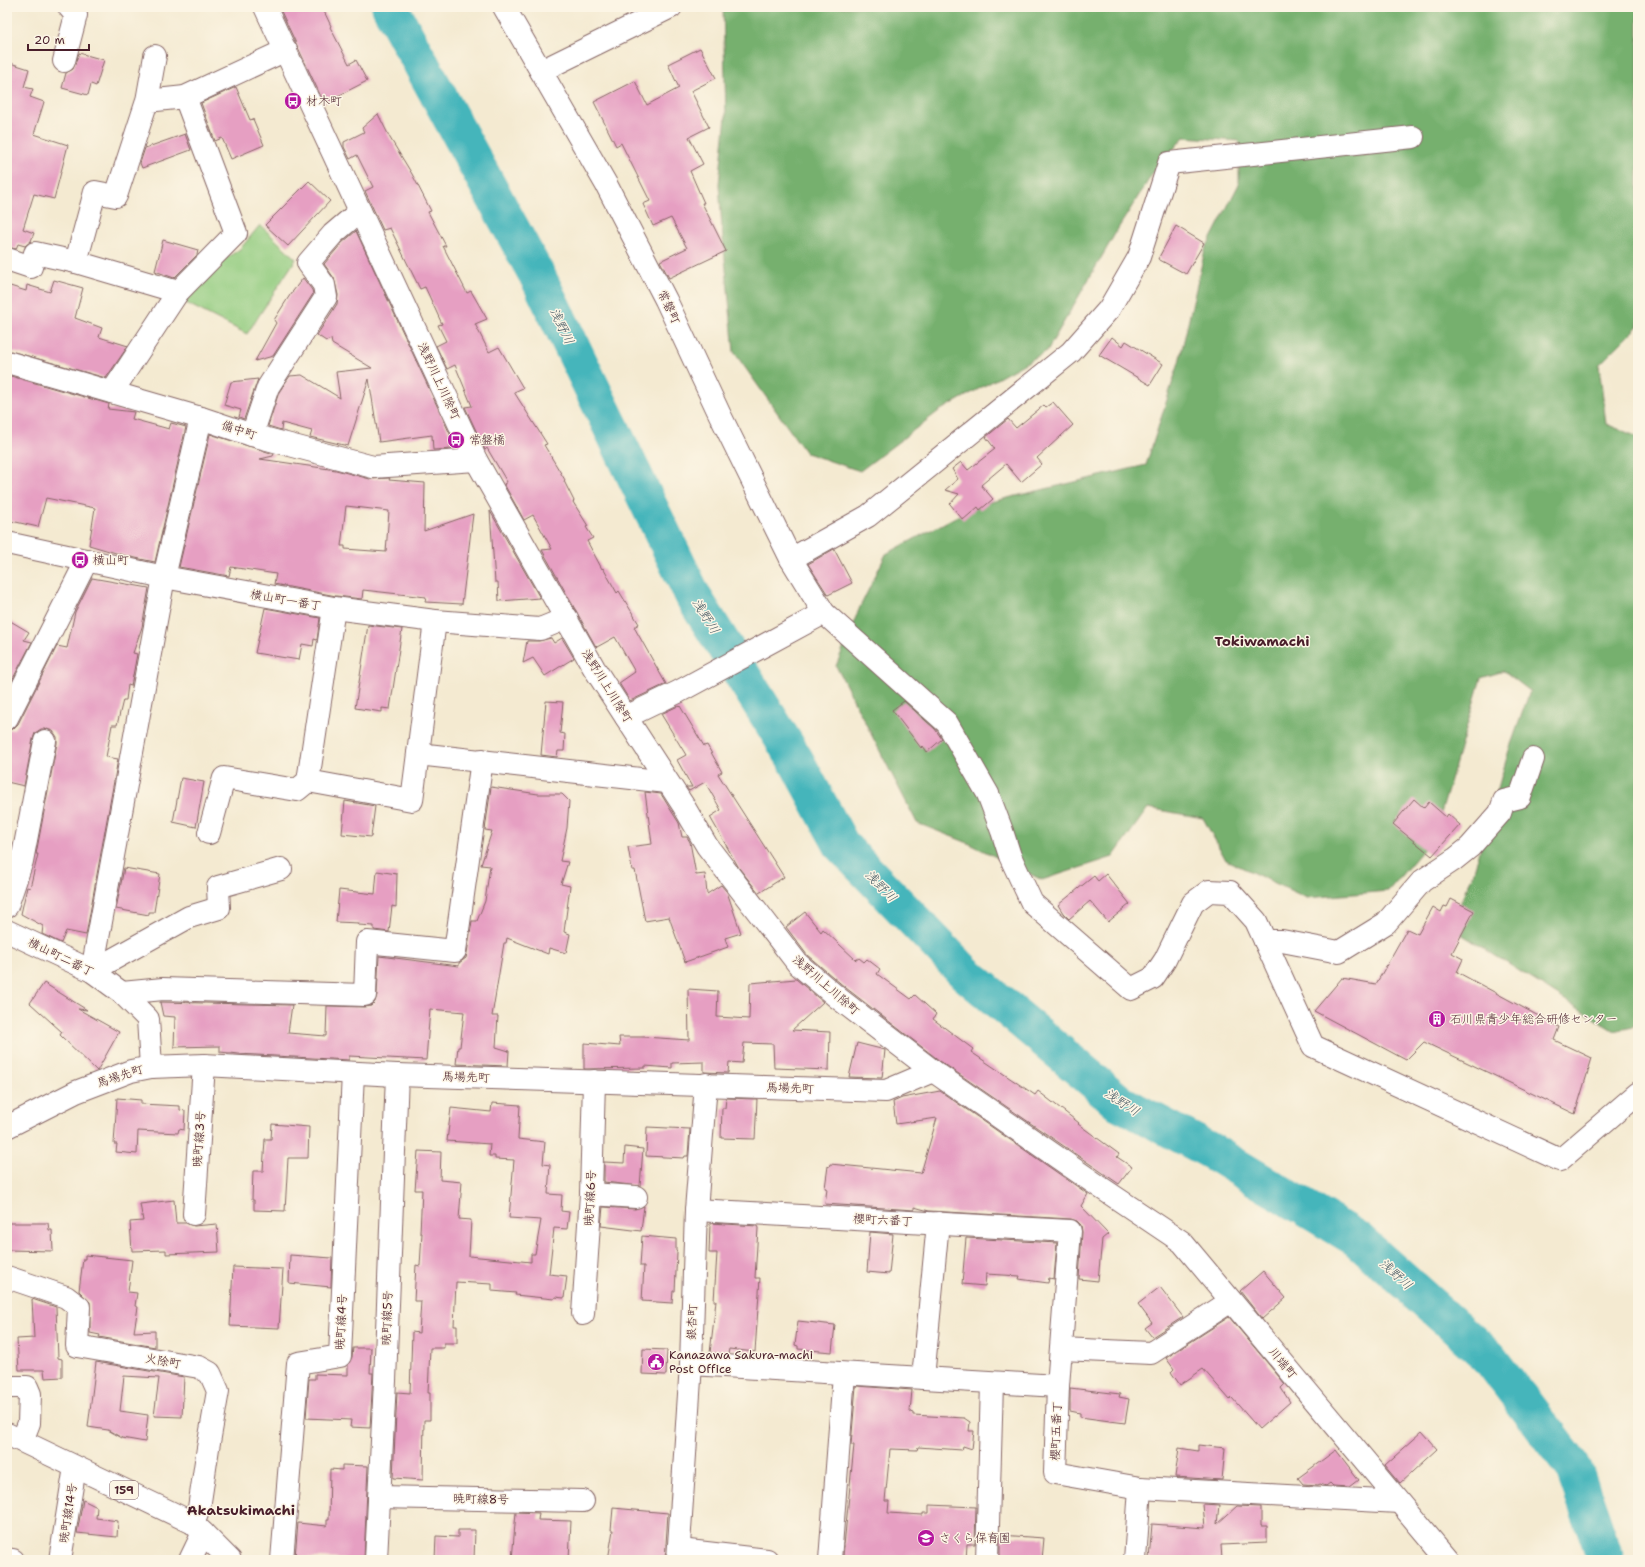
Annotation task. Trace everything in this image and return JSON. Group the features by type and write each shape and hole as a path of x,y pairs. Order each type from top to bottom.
{"main road":[{"path":"64,61 76,15 69,7"},
{"name":"浅野川上川除町","path":"265,7 476,460 594,668 683,805 707,846 798,964 838,998 933,1071 1100,1187"},
{"name":"常磐町","path":"504,7 606,184 666,300 720,415 791,559 824,612 946,723 988,794 1010,856 1032,903 1131,989 1153,978 1164,960 1193,903 1209,891 1230,892 1256,921 1265,941"},
{"path":"541,71 671,7"},
{"path":"147,101 185,98 286,50"},
{"path":"76,262 96,192 116,196 147,101 155,56"},
{"path":"112,392 178,292 236,232 185,98"},
{"path":"791,559 868,516 1072,352 1109,309 1139,256 1169,163 1413,137"},
{"path":"252,435 268,388 326,297 324,285 308,263 332,234 360,211"},
{"path":"7,259 30,267 35,253 76,262 178,292"},
{"name":"備中町","path":"7,362 201,418 252,435 373,467 476,460"},
{"path":"92,971 164,577 201,418"},
{"name":"横山町一番丁","path":"7,543 164,577 334,608 435,621 540,629 567,618"},
{"path":"7,718 87,560"},
{"path":"209,833 224,778 297,790 308,781 334,608"},
{"path":"626,717 678,692 824,612"},
{"path":"308,781 412,800 435,621"},
{"path":"7,906 22,861 45,741"},
{"path":"418,754 667,782"},
{"path":"1533,759 1520,797 1504,801 1500,813 1470,847 1422,881 1386,923 1339,952 1282,941 1265,941 1313,1046 1560,1160 1638,1093"},
{"path":"122,993 163,989 364,995 367,942 455,951 482,760"},
{"path":"92,971 189,917 219,908 218,887 281,869"},
{"name":"横山町二番丁","path":"7,932 92,971 122,993 148,1019 151,1067"},
{"name":"馬場先町","path":"7,1127 76,1092 131,1071 151,1067 204,1064 397,1075 886,1091 933,1071"},
{"name":"暁町線3号","path":"194,1214 204,1064"},
{"name":"暁町線4号","path":"282,1560 298,1363 340,1356 353,1073"},
{"name":"暁町線5号","path":"376,1560 397,1075"},
{"name":"暁町線6号","path":"583,1314 591,1194 594,1081"},
{"name":"銀杏町","path":"679,1555 691,1364 696,1210 706,1084"},
{"name":"川端町","path":"1100,1187 1182,1242 1448,1560"},
{"path":"591,1194 636,1197"},
{"name":"櫻町六番丁","path":"696,1210 1070,1231 1061,1349"},
{"path":"923,1378 938,1223"},
{"name":"火除町","path":"7,1277 66,1297 79,1307 77,1346 199,1367 210,1373 218,1392 199,1508 198,1528 190,1560"},
{"path":"1058,1386 1061,1349 1151,1353 1231,1301"},
{"name":"櫻町五番丁","path":"691,1364 1058,1386 1055,1473 1140,1488 1399,1502"},
{"path":"830,1560 844,1374"},
{"path":"987,1560 992,1383"},
{"path":"7,1387 27,1387 30,1394 29,1423 14,1438"},
{"name":"159","path":"14,1438 198,1528 230,1560"},
{"name":"暁町線14号","path":"60,1560 75,1467"},
{"path":"1135,1560 1140,1488"},
{"name":"暁町線8号","path":"379,1497 583,1501"},
{"path":"679,1555 767,1560"},
{"path":"7,1559 13,1560"}],"green space":[{"path":"723,7 1638,7 1638,326 1599,365 1606,424 1638,437 1638,1026 1614,1031 1450,927 1474,871 1509,750 1530,691 1504,671 1481,678 1434,837 1388,891 1307,898 1226,860 1203,818 1148,808 1113,857 1042,880 968,843 917,823 836,666 860,607 886,554 978,505 1146,465 1179,362 1205,250 1239,184 1239,141 1184,137 1153,173 1119,227 1047,351 939,411 860,471 806,453 734,352 719,184 726,116"},
{"path":"260,225 296,259 247,334 182,301 210,269 240,249"}],"building":[{"path":"279,7 322,7 331,26 330,27 349,64 356,60 367,81 324,103"},
{"path":"700,48 716,78 691,91 709,127 689,137 703,164 690,171 704,203 702,203 726,251 669,278 660,261 687,248 671,218 653,226 643,204 650,201 621,143 616,146 594,102 635,81 647,105 679,88 668,64"},
{"path":"79,53 104,60 96,86 91,84 88,95 62,88 66,73 73,69"},
{"path":"7,62 29,69 24,87 33,89 30,97 44,102 34,134 68,145 54,199 34,194 23,229 34,233 31,241 25,246 18,244 16,249 7,247 7,167 9,160 7,160"},
{"path":"236,87 250,120 253,119 264,145 231,159 222,138 215,141 201,103"},
{"path":"378,114 431,211 428,212 446,246 443,246 467,293 471,291 487,319 475,324 489,352 499,347 523,388 514,392 547,444 544,445 565,480 564,481 574,501 573,502 588,526 586,527 593,538 587,541 617,593 619,591 639,624 634,627 666,684 630,701 619,683 635,672 615,637 597,647 595,645 542,550 552,549 533,515 524,520 504,484 507,482 487,448 485,450 465,407 472,406 455,365 447,369 436,346 446,341 438,325 442,324 425,287 420,289 390,228 383,230 365,191 373,187 357,155 350,159 344,147 344,142 364,132 362,128"},
{"path":"185,134 191,150 142,168 140,163 145,148"},
{"path":"309,181 330,201 288,246 265,225"},
{"path":"1176,226 1204,243 1186,274 1158,259"},
{"path":"356,231 451,436 452,449 433,450 432,435 379,442 369,379 348,446 310,437 312,431 282,423 281,430 268,426 279,392 290,376 302,375 340,398 336,372 372,368 332,344 331,339 326,341 317,335 337,304 338,295 334,278 324,264 342,243"},
{"path":"163,240 198,250 197,255 174,278 155,271"},
{"path":"303,278 312,290 313,294 273,356 255,361 276,323 274,320"},
{"path":"54,280 83,288 75,318 102,328 99,337 128,346 106,378 7,350 7,285 26,291 27,285 50,292"},
{"path":"1112,337 1123,346 1126,341 1163,364 1150,385 1099,355"},
{"path":"7,375 109,404 108,409 134,412 132,419 169,429 171,423 186,427 155,562 126,556 89,545 95,508 46,498 38,527 7,520"},
{"path":"258,379 244,419 239,417 241,410 224,405 231,382"},
{"path":"1053,402 1073,425 1037,458 1042,464 1021,482 1006,464 981,485 993,499 980,510 978,507 963,520 950,504 959,494 945,490 958,479 952,469 961,462 968,470 995,449 986,437 1008,419 1016,428 1044,405 1046,407"},
{"path":"210,434 274,454 273,456 260,459 336,470 370,479 390,478 389,480 425,483 424,531 473,514 462,604 425,602 426,597 363,590 362,599 336,596 274,584 276,574 231,567 229,576 179,567","holes":["346,506 389,511 386,552 345,549 345,546 341,546"]},
{"path":"490,511 540,598 499,601 498,582 495,582"},
{"path":"834,549 852,583 828,595 808,564"},
{"path":"92,578 149,588 142,627 133,653 137,654 131,686 128,685 126,700 123,700 117,725 112,725 106,757 118,759 86,935 66,931 61,943 42,934 43,926 21,914 27,887 30,888 38,854 36,854 57,737 53,731 47,729 41,729 35,733 24,786 7,782 7,730 13,729 18,724 57,646 67,648 75,612"},
{"path":"265,608 320,618 317,640 314,639 313,646 302,644 299,660 255,653"},
{"path":"7,619 29,632 24,640 32,642 7,690"},
{"path":"368,625 402,629 390,709 382,708 382,712 355,708"},
{"path":"551,638 554,643 562,638 574,658 545,676 533,658 523,663 527,641 539,641"},
{"path":"546,701 563,702 560,733 565,734 564,751 558,751 557,757 541,755"},
{"path":"904,701 935,729 942,739 927,752 923,746 921,748 892,710"},
{"path":"680,706 704,746 707,745 722,772 718,774 784,877 759,893 739,868 710,817 721,810 705,782 689,791 686,787 692,787 677,760 686,755 661,714"},
{"path":"181,778 204,782 196,827 173,822"},
{"path":"491,787 538,794 562,794 569,801 567,828 560,861 568,862 561,884 570,886 564,932 570,934 566,953 549,948 548,954 507,938 506,943 504,943 492,1016 498,1016 496,1047 509,1051 508,1066 456,1064 458,1047 460,1047 464,1012 430,1009 426,1060 349,1056 349,1060 238,1054 220,1052 220,1046 174,1047 175,1017 163,1016 160,1002 292,1005 288,1033 326,1036 327,1006 365,1007 371,1006 375,1002 377,995 379,956 459,966 459,963 466,958 472,921 477,921 485,901 490,866 481,865 492,831 485,830"},
{"path":"645,792 661,794 679,823 682,837 687,837 690,842 696,875 705,874 707,894 721,885 727,892 741,933 725,938 728,947 685,962 669,917 645,921 635,870 632,870 628,847 652,844"},
{"path":"1414,799 1424,808 1429,802 1446,817 1448,814 1460,825 1432,856 1393,824"},
{"path":"345,801 375,806 371,837 342,834"},
{"path":"124,868 160,874 154,912 149,912 149,915 116,909"},
{"path":"377,871 397,874 396,907 392,906 389,932 374,930 374,926 358,925 359,923 336,922 339,890 375,894"},
{"path":"1106,874 1130,904 1108,922 1090,901 1069,919 1058,905 1094,876 1098,881"},
{"name":"石川県青少年総合研修センター","path":"1451,899 1474,911 1452,953 1463,959 1457,972 1559,1027 1554,1040 1592,1058 1575,1114 1424,1042 1406,1060 1314,1011 1342,978 1376,984 1407,929 1418,934 1433,907 1441,912 1444,906 1447,907"},
{"path":"805,912 821,932 823,929 856,960 859,958 864,962 867,959 880,969 877,974 911,999 915,995 936,1014 933,1019 973,1049 971,1052 1035,1095 1038,1091 1079,1123 1078,1124 1119,1154 1117,1157 1132,1167 1119,1184 940,1061 846,988 807,955 786,927"},
{"path":"796,979 823,1002 792,1030 830,1032 829,1070 774,1068 773,1044 744,1043 742,1063 729,1062 728,1073 704,1072 704,1062 672,1063 672,1068 645,1066 645,1068 584,1069 584,1043 620,1046 619,1037 689,1040 688,989 718,991 717,1017 749,1019 750,983"},
{"path":"44,983 87,1010 78,1009 119,1032 97,1071 60,1035 62,1032 30,1003"},
{"path":"857,1043 885,1050 882,1078 849,1077"},
{"path":"940,1091 1088,1194 1081,1206 1108,1234 1102,1239 1098,1281 1079,1279 1082,1232 1081,1225 1077,1221 1071,1219 929,1211 914,1207 914,1210 825,1204 827,1189 825,1188 828,1166 829,1167 830,1164 921,1173 937,1118 896,1124 893,1102 902,1098"},
{"path":"117,1098 141,1100 141,1104 180,1106 180,1110 185,1111 184,1130 179,1129 178,1133 138,1131 137,1154 116,1152 117,1144 114,1144"},
{"path":"726,1098 757,1099 755,1139 721,1138 722,1108 725,1108"},
{"path":"492,1103 520,1105 518,1139 545,1142 543,1164 550,1165 548,1194 562,1195 561,1211 569,1212 567,1229 554,1228 549,1274 567,1276 564,1298 555,1297 554,1299 515,1295 516,1293 492,1291 492,1284 456,1282 454,1326 457,1326 457,1343 444,1343 444,1348 430,1348 428,1393 430,1393 430,1420 424,1420 423,1480 393,1478 397,1392 410,1393 412,1332 419,1333 421,1301 414,1301 416,1265 420,1266 422,1233 420,1233 422,1190 415,1190 418,1151 441,1152 440,1180 462,1182 459,1219 471,1220 469,1256 531,1262 531,1254 535,1254 541,1220 509,1218 514,1160 495,1159 495,1156 489,1156 490,1144 447,1141 451,1108 491,1112"},
{"path":"272,1124 309,1127 308,1158 288,1158 285,1211 254,1210 254,1200 252,1200 253,1171 263,1171 265,1139 271,1139"},
{"path":"647,1127 690,1129 688,1156 685,1156 684,1158 646,1156"},
{"path":"625,1147 643,1149 640,1186 604,1182 604,1162 624,1163"},
{"path":"174,1200 176,1223 186,1223 194,1226 217,1224 219,1252 166,1254 166,1250 132,1251 130,1222 143,1221 140,1204"},
{"path":"644,1206 641,1231 601,1226 603,1207 635,1209"},
{"path":"7,1223 48,1223 49,1230 52,1230 53,1251 7,1250"},
{"path":"710,1223 757,1226 758,1228 755,1278 760,1278 755,1352 729,1349 728,1354 710,1353 716,1301 714,1301 717,1253 709,1253"},
{"path":"870,1232 893,1234 889,1274 867,1272"},
{"path":"642,1236 676,1239 677,1252 675,1291 673,1291 672,1303 642,1301 644,1266 640,1266"},
{"path":"966,1238 1057,1243 1054,1279 1049,1278 1048,1283 1019,1279 1020,1276 986,1274 985,1286 962,1284"},
{"path":"85,1255 132,1260 128,1292 137,1293 135,1306 138,1307 134,1332 155,1331 155,1347 99,1337 100,1335 90,1333 90,1302 79,1291 83,1259 85,1259"},
{"path":"290,1255 332,1258 331,1287 289,1283"},
{"path":"233,1267 283,1269 279,1328 230,1326"},
{"path":"1263,1271 1286,1298 1262,1319 1240,1291"},
{"path":"1160,1287 1183,1317 1152,1337 1145,1328 1152,1323 1138,1304"},
{"path":"32,1299 56,1307 58,1358 62,1359 62,1377 45,1378 44,1370 19,1370 17,1339 34,1338"},
{"path":"1229,1317 1285,1384 1281,1388 1290,1402 1259,1429 1232,1398 1230,1400 1203,1369 1180,1385 1171,1372 1174,1369 1166,1358"},
{"path":"798,1321 835,1325 832,1352 798,1349 798,1346 795,1345"},
{"path":"353,1348 371,1348 370,1373 373,1373 370,1428 350,1427 351,1420 306,1418 309,1379 315,1379 315,1374 348,1375 348,1365 352,1357"},
{"path":"643,1349 667,1350 666,1375 642,1374"},
{"path":"96,1362 184,1377 182,1417 154,1416 159,1378 124,1376 120,1411 148,1415 145,1442 122,1438 108,1430 88,1427"},
{"path":"856,1386 912,1390 910,1412 913,1413 913,1415 964,1418 970,1422 969,1431 974,1431 972,1449 963,1446 962,1450 918,1447 917,1450 890,1449 885,1501 889,1501 888,1513 923,1515 923,1513 929,1513 929,1505 976,1507 975,1544 967,1544 966,1560 858,1560 847,1559 847,1557 843,1556 854,1445 851,1445"},
{"path":"1070,1388 1120,1394 1119,1397 1129,1399 1125,1423 1080,1417 1080,1413 1070,1411"},
{"path":"1422,1432 1437,1449 1400,1483 1385,1465"},
{"path":"1198,1445 1225,1448 1222,1480 1175,1477 1179,1448 1198,1451"},
{"path":"1336,1450 1359,1480 1350,1487 1333,1486 1330,1483 1326,1486 1320,1484 1303,1484 1298,1478"},
{"path":"342,1465 368,1466 364,1560 295,1557 298,1523 327,1526 327,1520 329,1520 330,1469 342,1470"},
{"path":"83,1500 97,1507 96,1518 118,1521 117,1537 77,1533"},
{"path":"1203,1504 1219,1505 1217,1524 1237,1506 1261,1507 1261,1526 1267,1526 1267,1543 1221,1545 1222,1560 1149,1559 1152,1524 1205,1528"},
{"path":"613,1508 668,1513 665,1560 608,1560 613,1530 611,1530"},
{"path":"516,1512 539,1513 538,1520 571,1521 569,1560 512,1560"},
{"path":"458,1530 475,1530 474,1560 435,1560 436,1536 458,1537"},
{"path":"1000,1535 1044,1538 1042,1560 1000,1560"}],"waterway":[{"name":"浅野川","path":"390,7 539,279 694,598 795,759 842,846 965,973 1120,1103 1209,1150 1357,1239 1489,1357 1574,1469 1606,1560"}],"place":[{"name":"材木町","path":"293,101"},
{"name":"常盤橋","path":"456,440"},
{"name":"横山町","path":"80,560"},
{"name":"石川県青少年総合研修センター","path":"1437,1019"},
{"name":"Kanazawa Sakura-machi Post Office","path":"656,1362"},
{"name":"さくら保育園","path":"926,1538"}],"district":[{"name":"Tokiwamachi","path":"1262,641"},
{"name":"Akatsukimachi","path":"241,1510"}]}
